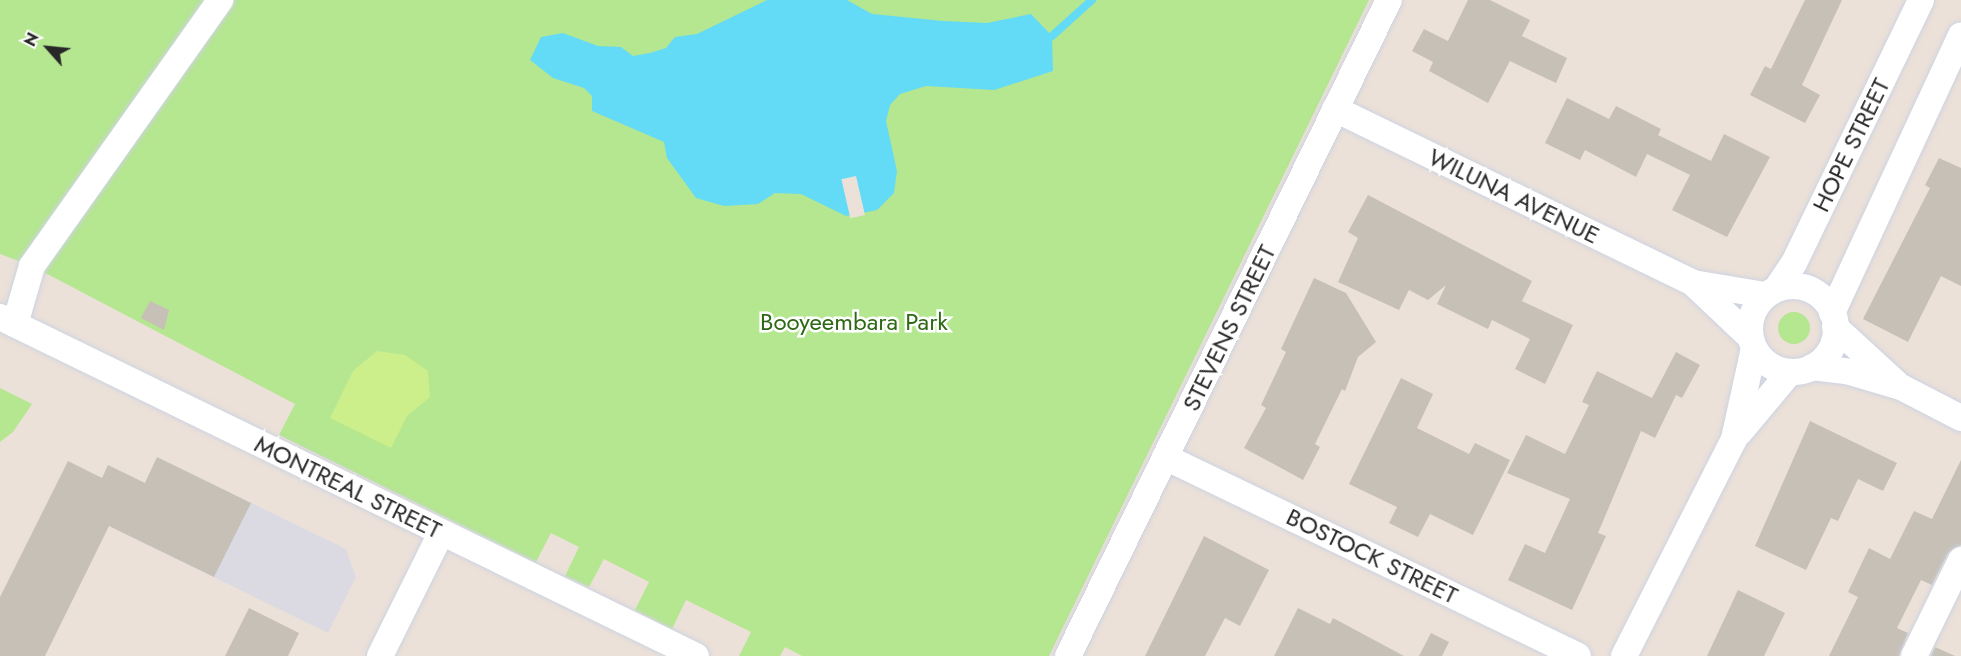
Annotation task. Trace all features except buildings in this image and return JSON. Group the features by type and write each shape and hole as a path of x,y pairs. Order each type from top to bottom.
{"street":[{"path":"8,320 32,266 220,0"},
{"name":"STEVENS STREET","path":"1068,656 1389,0"},
{"name":"HOPE STREET","path":"1771,292 1794,263 1921,0"},
{"path":"1734,439 1801,369 1830,350 1834,320 1961,35"},
{"name":"WILUNA AVENUE","path":"1335,109 1693,283 1771,292"},
{"name":"WILUNA AVENUE","path":"1693,283 1752,343"},
{"path":"1624,656 1734,439 1752,343 1755,307 1771,292 1788,285 1810,289 1834,320 1900,387"},
{"name":"MONTREAL STREET","path":"8,320 696,656"},
{"path":"1752,343 1769,365 1850,372 1900,387 1961,418"},
{"name":"BOSTOCK STREET","path":"1165,457 1578,656"},
{"path":"380,656 441,533"},
{"path":"1914,656 1961,560"}],"shaded area":[{"path":"157,457 346,549 356,577 328,633 121,532"}],"green space":[{"name":"Booyeembara Park","path":"0,0 1369,0 1049,656 802,656 785,647 780,656 739,656 751,632 686,600 672,629 635,610 649,582 604,559 589,587 565,576 579,547 551,533 536,562 279,435 295,404 32,266 0,254"},
{"path":"1794,312 1805,317 1810,328 1805,339 1794,344 1783,339 1778,328 1783,317"},
{"path":"377,351 405,355 428,371 430,397 407,416 391,448 330,418 353,371"},
{"path":"0,388 32,404 13,432 0,442"}],"water":[{"path":"767,0 847,0 872,14 943,21 987,23 1031,14 1052,36 1053,71 994,90 926,86 900,94 890,105 886,121 897,171 894,193 877,210 846,216 801,194 775,193 758,204 724,206 696,198 667,158 664,142 592,111 592,96 584,88 553,78 530,60 541,37 563,33 598,46 621,47 633,56 650,53 666,48 675,37 697,34"}],"pier":[{"path":"856,176 865,215 850,218 841,179"}],"waterway":[{"path":"1052,36 1092,0"}]}
